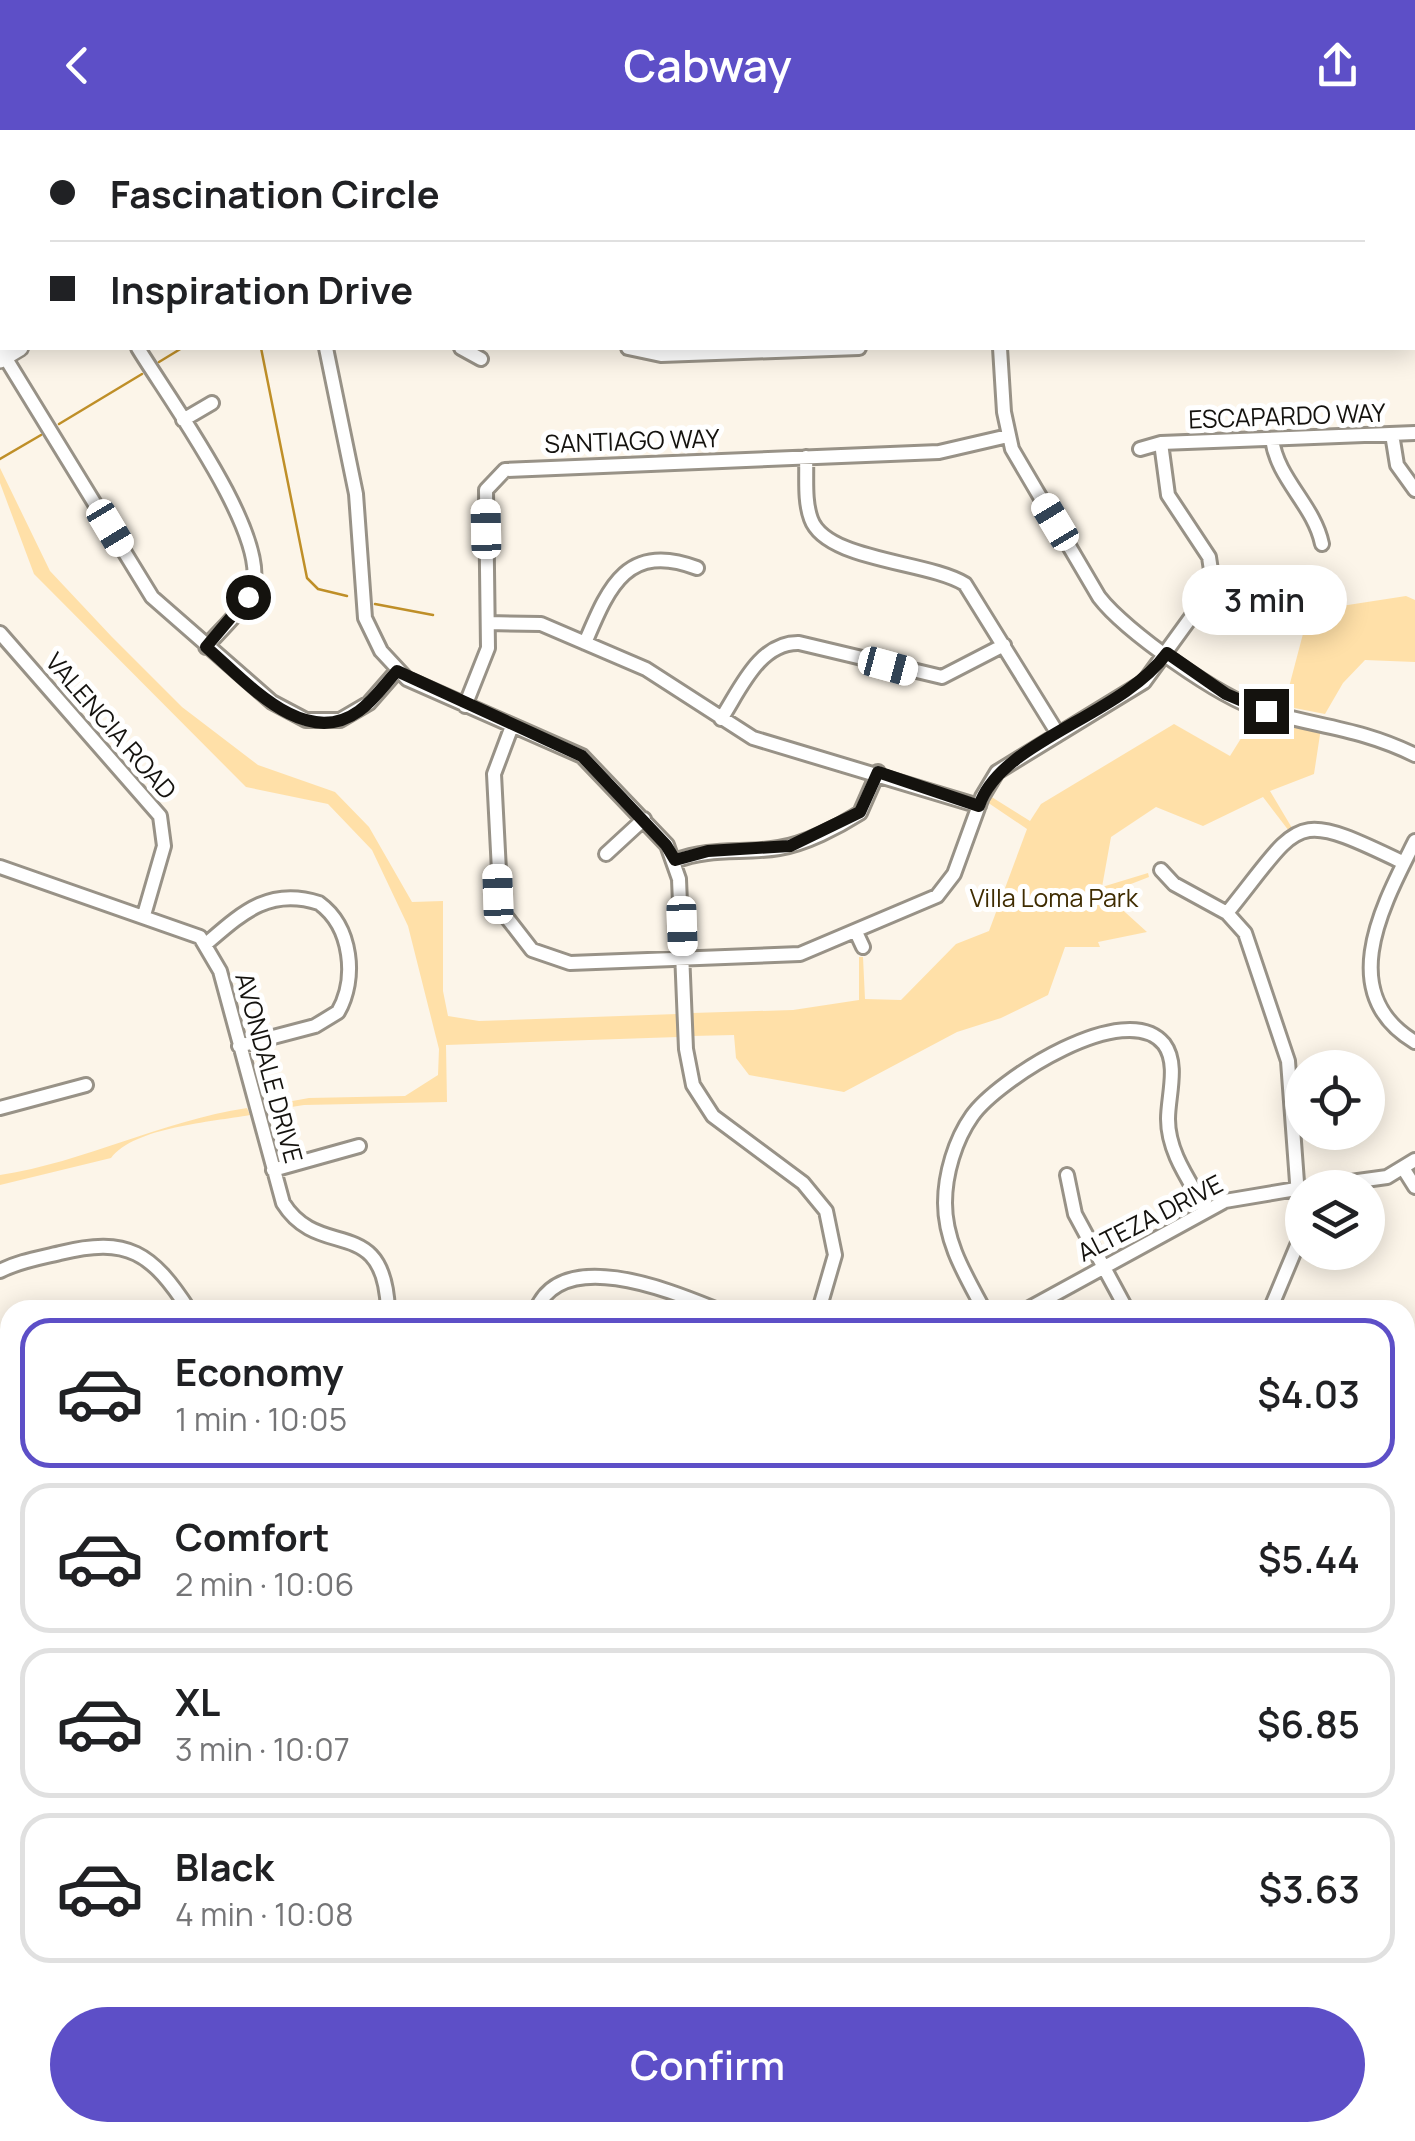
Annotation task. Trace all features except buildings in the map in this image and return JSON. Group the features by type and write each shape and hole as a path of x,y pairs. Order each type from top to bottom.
{"street":[{"path":"139,350 240,515 254,565 248,597 206,647"},
{"path":"326,350 356,494 365,618 381,651 397,671 591,762 644,819 675,860 687,1064 697,1095 722,1124 813,1192 831,1220 835,1255 821,1300"},
{"path":"465,350 481,358"},
{"path":"637,350 661,355 802,350"},
{"path":"1000,350 1008,436 1016,459 1099,597 1117,617 1237,701 1354,729 1415,755"},
{"path":"2,355 152,597 206,647 296,717 320,723 350,716 397,671"},
{"path":"183,420 212,404"},
{"name":"ESCAPARDO WAY","path":"1140,449 1161,443 1415,433"},
{"path":"1392,434 1397,465 1415,490"},
{"name":"SANTIAGO WAY","path":"465,706 487,656 486,490 504,470 954,450 1008,436"},
{"path":"1272,439 1277,462 1318,527 1322,544"},
{"name":"ESCAPARDO WAY","path":"512,726 494,774 498,894 518,948 559,962 800,954 930,900 944,890 997,772 1135,689 1167,653 1206,598 1212,578 1204,548 1168,495 1161,443"},
{"path":"806,457 812,535 947,575 970,589 1058,734"},
{"path":"947,575 951,560"},
{"path":"585,643 609,575 644,564 680,562 697,568"},
{"path":"488,623 533,622 656,675 753,738 878,772 979,806"},
{"name":"VALENCIA ROAD","path":"0,633 160,816 164,846 144,915"},
{"path":"724,740 727,723 766,654 790,643 943,682 1004,645"},
{"path":"350,716 356,730"},
{"path":"675,860 708,851 790,846 860,812 878,772"},
{"path":"606,854 644,819"},
{"path":"1228,913 1282,844 1309,828 1334,830 1404,863"},
{"path":"1415,841 1365,933 1385,1014 1394,1028 1415,1042"},
{"path":"0,867 192,931 206,944 252,905 274,898 319,904 340,929 350,977 338,1012 315,1026 239,1046"},
{"path":"1161,870 1174,884 1228,913 1253,951 1288,1061 1300,1170"},
{"path":"856,932 863,947"},
{"name":"AVONDALE DRIVE","path":"206,944 217,960 282,1203 311,1230 354,1243 378,1262 385,1276 387,1300"},
{"path":"979,1300 950,1240 945,1205 950,1166 966,1127 982,1104 1006,1082 1054,1054 1130,1029 1148,1032 1163,1042 1172,1067 1168,1120 1172,1148 1206,1210"},
{"path":"0,1108 86,1085"},
{"path":"273,1170 359,1146"},
{"path":"1406,1162 1415,1187"},
{"path":"1067,1175 1071,1204 1122,1300"},
{"name":"ALTEZA DRIVE","path":"1044,1300 1206,1210 1236,1197 1285,1190"},
{"path":"0,1271 89,1246 122,1247 157,1268 181,1300"},
{"path":"1274,1300 1287,1270"},
{"path":"542,1300 561,1283 616,1278 654,1285 692,1300"}],"green space":[{"path":"0,468 50,571 182,707 258,765 335,792 369,827 412,902 443,901 443,991 448,1016 479,1021 677,1014 678,1037 446,1045 447,1102 304,1105 266,1111 265,1106 309,1098 405,1096 438,1075 439,1049 408,926 372,850 328,804 246,787 34,574 0,483"},
{"path":"1406,596 1415,600 1415,662 1365,660 1343,683 1325,714 1284,706 1309,611"},
{"name":"Villa Loma Park","path":"1255,716 1321,728 1314,774 1270,791 1292,828 1289,831 1263,797 1203,826 1156,807 1111,837 1102,887 1148,873 1149,877 1105,894 1147,932 1098,942 1100,947 1065,947 1048,995 1001,1018 957,1032 844,1092 749,1075 736,1058 734,1035 692,1036 692,1013 793,1010 859,1000 859,957 863,957 865,999 901,1000 956,944 989,931 1027,829 987,802 990,796 1030,821 1041,804 1174,724 1230,756"},
{"path":"247,1108 250,1115 156,1133 138,1139 111,1158 0,1185 0,1175"}],"waterway":[{"path":"159,362 179,350"},
{"path":"261,350 307,578 318,589 347,596"},
{"path":"59,424 142,374"},
{"path":"0,459 41,435"},
{"path":"375,604 433,615"}],"route":[{"path":"248,597 206,647 284,711 320,723 340,720 369,703 397,671 591,762 675,860 708,851 790,846 860,812 866,806 878,772 979,806 997,772 1135,689 1167,653 1237,701 1266,711"}]}
